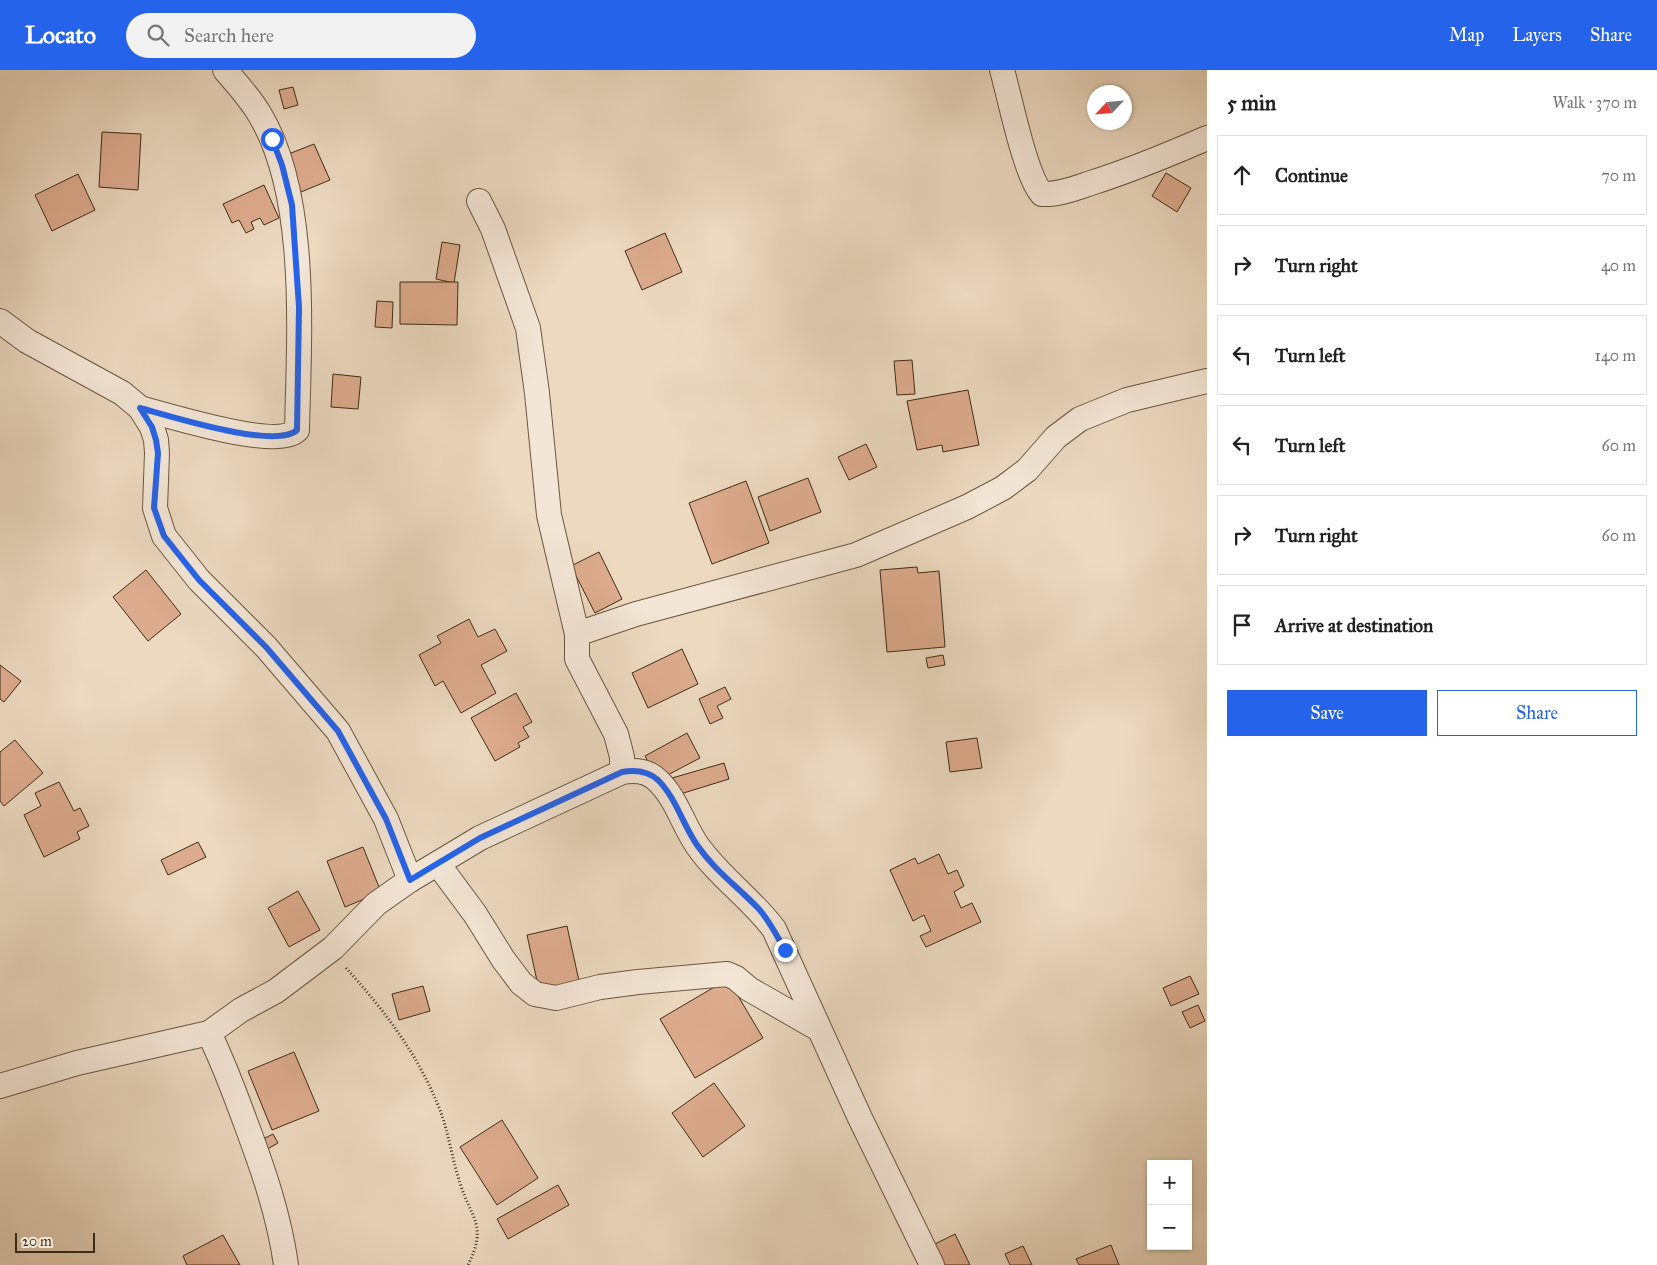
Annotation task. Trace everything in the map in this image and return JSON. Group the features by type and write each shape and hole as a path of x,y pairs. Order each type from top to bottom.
{"street":[{"path":"140,408 253,436 286,436 297,430 299,307 292,205 282,165 260,114 225,70"},
{"path":"1002,70 1028,167 1035,186 1042,194 1072,189 1143,166 1207,138"},
{"path":"479,201 494,229 528,328 537,393 549,514 576,634 577,659 616,734 622,757 622,772"},
{"path":"0,321 27,341 122,393 140,408 152,427 156,440 158,453 154,508 164,536 199,580 266,647 338,731 386,819 410,880"},
{"path":"576,634 636,614 856,555 967,508 1003,488 1028,470 1056,437 1080,419 1127,400 1207,381"},
{"path":"0,1086 77,1063 209,1033 241,1010 276,991 333,948 376,904 410,880 489,833 622,772 638,772 652,775 658,780 697,845 724,878 741,891 760,910 785,950 817,1028 932,1265"},
{"path":"438,864 475,914 503,959 521,983 535,994 556,998 600,987 727,974 736,978 749,989 817,1028"},
{"path":"209,1033 224,1063 268,1181 282,1234 286,1265"}],"path":[{"path":"333,948 346,968 402,1035 425,1076 440,1112 460,1185 478,1228 474,1249 468,1265"}],"building":[{"path":"293,87 298,105 284,109 279,90"},
{"path":"102,132 141,134 138,190 99,187"},
{"path":"314,144 330,180 301,192 286,155"},
{"path":"1166,173 1191,188 1177,212 1152,196"},
{"path":"78,174 95,210 52,231 35,195"},
{"path":"264,185 279,218 264,225 260,218 251,222 254,229 246,233 239,220 232,223 223,204"},
{"path":"665,233 682,272 642,290 625,251"},
{"path":"442,242 460,245 454,283 436,279"},
{"path":"400,282 458,282 457,325 400,324"},
{"path":"377,301 393,302 392,328 375,327"},
{"path":"912,360 915,394 897,395 894,361"},
{"path":"333,374 361,377 358,409 331,407"},
{"path":"968,390 979,445 943,452 942,445 917,450 907,401"},
{"path":"866,444 877,467 849,480 838,457"},
{"path":"808,478 821,512 770,531 758,497"},
{"path":"746,481 769,543 712,564 689,503"},
{"path":"599,552 622,599 595,613 571,566"},
{"path":"917,567 918,573 939,571 945,647 887,652 880,570"},
{"path":"146,570 181,614 148,641 113,597"},
{"path":"469,619 478,637 495,629 507,651 481,665 496,693 461,713 443,681 435,686 419,655 441,643 437,636"},
{"path":"682,649 698,684 648,708 632,673"},
{"path":"943,655 945,665 928,668 926,658"},
{"path":"0,665 21,681 4,702 0,699"},
{"path":"725,687 731,699 717,706 723,718 710,724 699,699"},
{"path":"516,693 532,722 523,727 529,737 518,743 520,747 495,761 471,718"},
{"path":"687,733 700,758 658,780 645,756"},
{"path":"977,738 982,768 950,772 946,742"},
{"path":"15,740 43,773 4,806 0,801 0,752"},
{"path":"724,763 729,779 677,795 672,778"},
{"path":"59,782 74,811 80,808 89,826 77,832 80,839 44,857 24,815 41,806 35,793"},
{"path":"198,842 206,857 168,875 161,860"},
{"path":"363,847 381,892 345,907 327,861"},
{"path":"939,854 948,874 957,870 964,886 954,892 961,908 972,903 981,922 926,947 920,936 931,931 924,915 913,921 890,870 915,858 918,864"},
{"path":"298,891 320,930 289,947 268,908"},
{"path":"567,926 579,981 539,990 527,935"},
{"path":"1190,976 1199,994 1171,1006 1163,988"},
{"path":"728,979 763,1038 695,1078 660,1019"},
{"path":"423,986 430,1011 399,1020 392,994"},
{"path":"1198,1005 1205,1021 1190,1028 1182,1012"},
{"path":"294,1052 319,1111 272,1130 248,1071"},
{"path":"714,1083 745,1126 703,1157 672,1113"},
{"path":"502,1120 538,1178 497,1205 460,1147"},
{"path":"273,1134 278,1143 264,1151 259,1141"},
{"path":"558,1185 569,1205 508,1239 497,1219"},
{"path":"955,1234 970,1265 941,1265 931,1246"},
{"path":"223,1235 240,1265 187,1265 183,1256"},
{"path":"1111,1245 1119,1265 1079,1265 1076,1259"},
{"path":"1023,1246 1032,1265 1010,1265 1005,1254"}],"route":[{"path":"272,139 282,165 292,205 299,307 297,430 286,436 253,436 140,408 152,427 156,440 158,453 154,508 164,536 199,580 266,647 292,680 338,731 386,819 410,880 480,838 524,816 622,772 638,772 652,775 664,787 697,845 724,878 741,891 760,910 774,929 785,950"}]}
